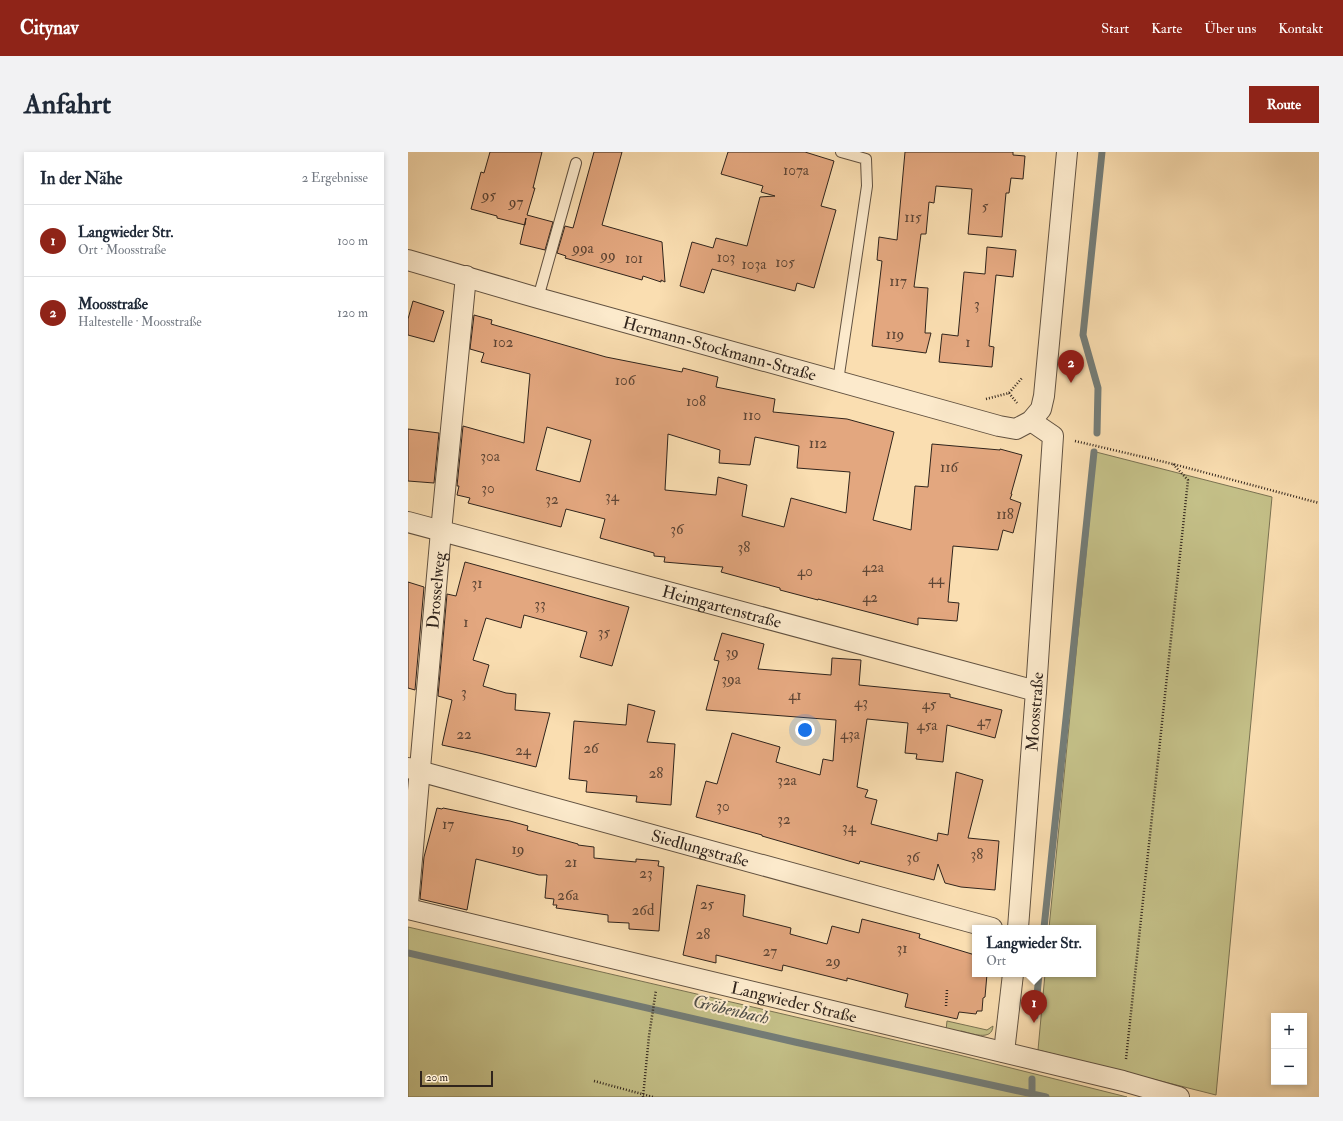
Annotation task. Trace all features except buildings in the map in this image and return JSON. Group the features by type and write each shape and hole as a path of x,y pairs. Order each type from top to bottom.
{"street":[{"path":"1053,436 1031,421 1041,409 1044,396 1066,152"},
{"name":"Hermann-Stockmann-Straße","path":"408,260 538,298 999,426 1016,428 1031,421"},
{"name":"Drosselweg","path":"408,904 414,770 441,531 466,276"},
{"name":"Moosstraße","path":"1018,925 1053,436"},
{"name":"Heimgartenstraße","path":"408,522 1036,691"},
{"name":"Siedlungstraße","path":"414,770 981,925"},
{"name":"Langwieder Straße","path":"408,909 1124,1081 1180,1097"},
{"path":"1004,1052 1013,977"}],"lane":[{"path":"838,381 867,186 866,160 841,152"},
{"path":"538,298 576,163"}],"path":[{"path":"1053,436 1173,464 1319,503"},
{"path":"1124,1081 1188,480 1173,464"},
{"path":"946,1006 947,990"},
{"path":"643,1095 655,996"},
{"path":"594,1081 653,1097"}],"shaded area":[{"path":"1096,452 1272,497 1216,1095 1038,1050 1045,977 1096,977 1096,925 1049,925"},
{"path":"408,927 955,1054 1127,1097 408,1097"},
{"path":"947,1021 987,1030 993,1026 992,1031 985,1035 975,1035 961,1031 954,1035 946,1030"}],"waterway":[{"path":"1097,433 1098,388 1083,335 1102,152"},
{"path":"1044,925 1094,452"},
{"name":"Gröbenbach","path":"408,953 795,1042 1046,1097"},
{"path":"1035,1016 1039,977"},
{"path":"1032,1079 1032,1094"}],"place":[{"name":"Moosstraße","path":"1071,383"},
{"name":"Langwieder Str.","path":"1034,1023"}]}
